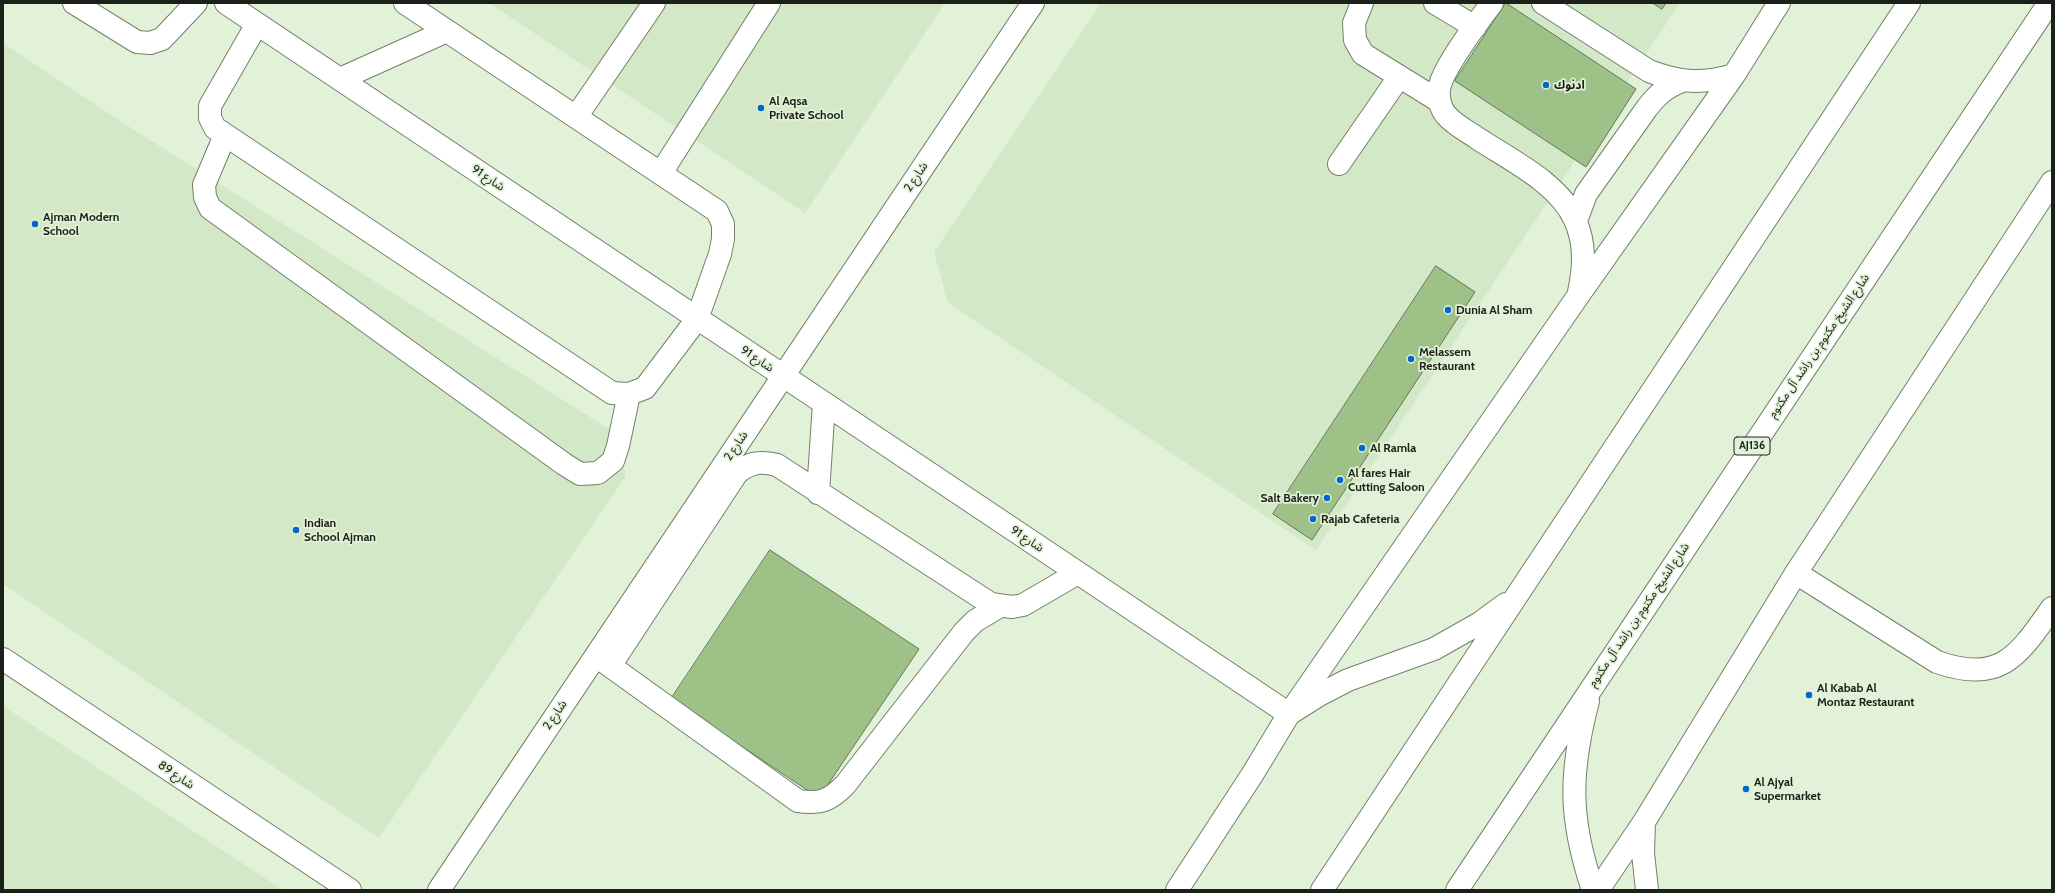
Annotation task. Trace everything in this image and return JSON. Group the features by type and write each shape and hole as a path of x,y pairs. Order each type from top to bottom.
{"street":[{"path":"74,3 136,42 150,43 162,39 196,3"},
{"name":"شارع 91","path":"226,3 1289,714"},
{"path":"257,24 210,106 210,118 215,128 612,393 629,394 645,388 697,319 720,254 723,239 723,224 717,211 405,3"},
{"path":"576,117 654,3"},
{"path":"661,173 769,3"},
{"name":"شارع 2","path":"439,890 603,661 784,376 1033,3"},
{"path":"1362,3 1354,23 1355,40 1363,54 1439,101"},
{"path":"1435,3 1481,11 1446,71 1440,85 1439,101 1446,116 1555,191 1566,205 1576,221 1583,246 1583,271 1578,296"},
{"path":"1543,3 1649,71 1682,81 1711,81 1734,75"},
{"path":"1177,890 1239,795 1289,714 1578,296 1734,75 1779,3"},
{"path":"1322,890 1522,590 1909,3"},
{"name":"شارع الشيخ مكتوم بن راشد آل مكتوم","path":"1456,890 2049,3"},
{"path":"340,79 448,32"},
{"path":"1339,164 1400,78"},
{"path":"1576,221 1586,194 1656,96 1668,86 1682,81"},
{"path":"225,135 204,185 204,197 210,208 564,464 580,474 598,473 613,461 618,446 629,394"},
{"path":"1598,890 1644,822 1796,573 2052,182"},
{"path":"818,493 824,403"},
{"path":"1000,606 975,621 964,632 845,784 833,797 816,803 798,801 603,661 731,482 741,469 755,462 765,462 777,465 991,604 1000,606 1023,605 1078,573"},
{"path":"1796,573 1937,662 1958,669 1979,670 2000,665 2018,653 2032,637 2052,608"},
{"path":"1289,714 1319,695 1348,680 1434,649 1458,637 1480,623 1522,590"},
{"name":"شارع 89","path":"3,659 350,890"},
{"path":"1593,684 1575,759 1573,794 1576,830 1584,865 1593,890"},
{"path":"1644,822 1643,853 1647,890"}],"shaded area":[{"name":"Al Aqsa Private School","path":"489,3 945,3 805,213"},
{"path":"1101,3 1680,3 1316,550 948,303 934,252"},
{"name":"Indian School Ajman","path":"3,43 131,128 617,434 626,476 379,838 3,584"},
{"path":"3,706 283,890 3,890"}],"building":[{"name":"ادنوك","path":"1506,3 1636,89 1586,167 1455,81"},
{"path":"1653,3 1666,3 1662,9"},
{"path":"1436,266 1475,292 1312,540 1273,514"},
{"path":"770,550 919,649 819,798 671,699"}],"place":[{"name":"ادنوك","path":"1546,85"},
{"name":"Al Aqsa Private School","path":"761,108"},
{"name":"Ajman Modern School","path":"35,224"},
{"name":"Dunia Al Sham","path":"1448,310"},
{"name":"Melassem Restaurant","path":"1411,359"},
{"name":"Al Ramla","path":"1362,448"},
{"name":"Al fares Hair Cutting Saloon","path":"1340,480"},
{"name":"Salt Bakery","path":"1327,498"},
{"name":"Rajab Cafeteria","path":"1313,519"},
{"name":"Indian School Ajman","path":"296,530"},
{"name":"Al Kabab Al Montaz Restaurant","path":"1809,695"},
{"name":"Al Ajyal Supermarket","path":"1746,789"}]}
